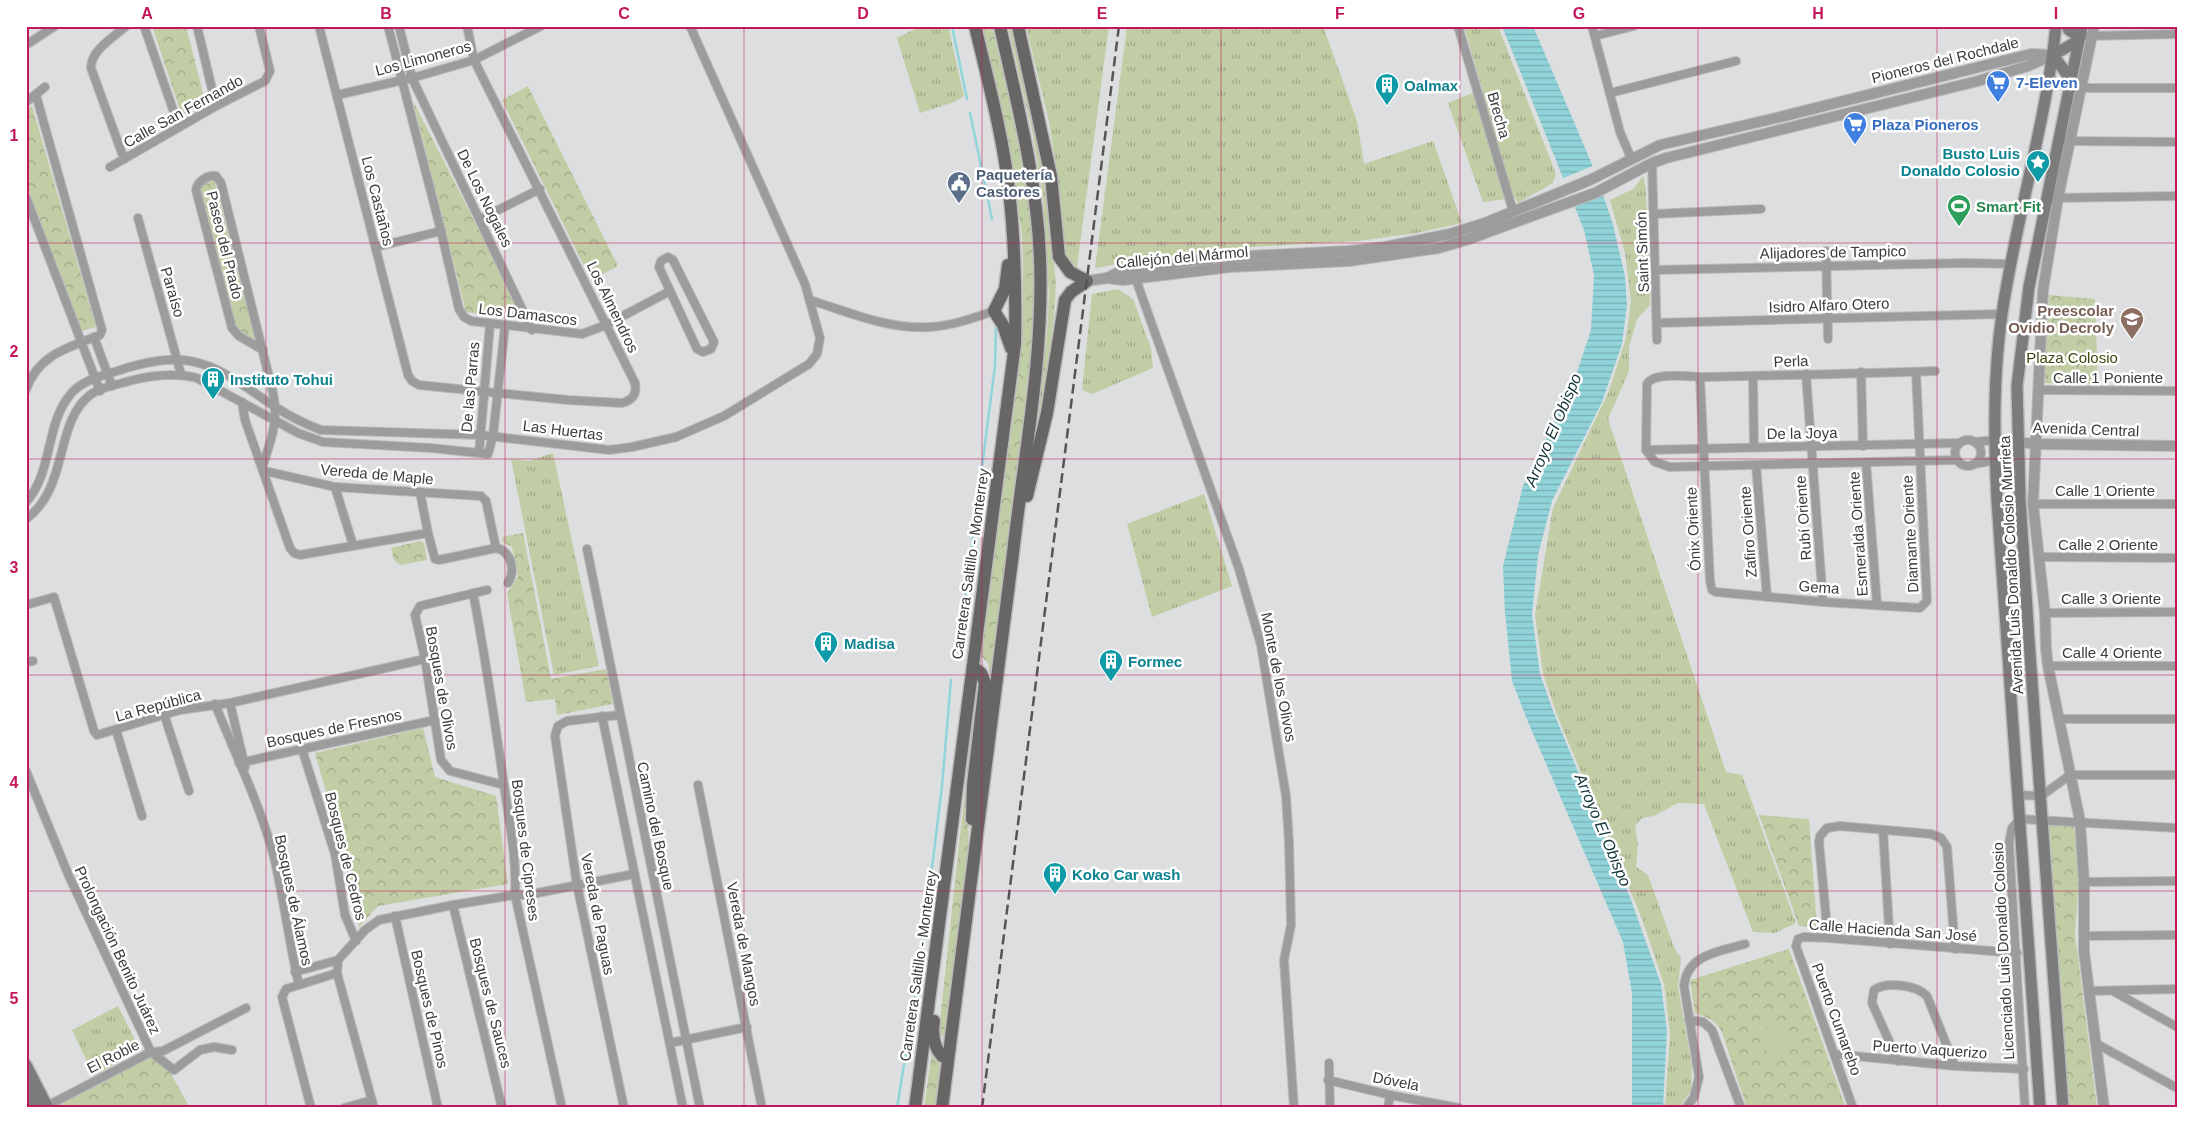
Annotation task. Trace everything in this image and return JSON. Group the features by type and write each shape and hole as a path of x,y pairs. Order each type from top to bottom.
{"main road":[{"name":"Carretera Saltillo - Monterrey","path":"915,1108 1013,365 1016,293 1013,221 1005,159 975,26"},
{"path":"942,1108 992,724 1040,329 1040,261 1033,188 1023,131 1000,26"},
{"path":"1018,26 1051,176 1060,257 1070,272 1087,281 1071,292 1065,300 1047,413 1027,495 1018,514"},
{"name":"Avenida Luis Donaldo Colosio Murrieta","path":"2040,1108 1994,440 1996,365 2002,314 2053,55 2056,26"},
{"path":"2067,26 2069,30 2087,31"},
{"path":"2074,85 2053,55 2076,42 2087,31"},
{"name":"Avenida Luis Donaldo Colosio Murrieta","path":"2063,1108 2029,641 2017,386 2026,305 2034,261 2052,198 2074,85 2087,31"},
{"path":"1013,221 1007,282 994,311 1007,334 1013,365"},
{"path":"971,877 973,785 985,683 981,673 973,667"},
{"path":"942,909 942,950 933,1030 936,1048 942,1056 948,1057"},
{"path":"26,1065 46,1107"},
{"path":"26,1085 46,1107"},
{"path":"26,1097 32,1108"}],"street":[{"path":"26,45 55,26"},
{"path":"124,159 91,68 91,60 95,53 126,26"},
{"path":"144,26 179,127"},
{"path":"197,26 216,106"},
{"name":"Calle San Fernando","path":"110,167 216,106 265,81 270,71 259,26"},
{"name":"Los Castaños","path":"319,26 408,374 412,381"},
{"path":"376,247 441,231 388,26"},
{"path":"399,26 412,78"},
{"name":"Los Almendros","path":"412,381 419,385 577,401 622,403 628,402 633,398 636,390 635,383 540,189 474,60 467,26"},
{"name":"Los Limoneros","path":"337,94 412,78 474,60 540,26"},
{"name":"Las Huertas","path":"26,502 39,484 63,406 70,394 82,384 108,374 160,360 201,363 219,371 301,422 327,430 480,435 609,450 656,443 691,431 752,401 809,364 816,354 820,338 810,300 690,26"},
{"name":"Brecha","path":"1458,26 1513,211"},
{"path":"1592,26 1620,132 1631,158"},
{"path":"1595,36 1634,26"},
{"path":"2087,31 2177,34"},
{"name":"Pioneros del Rochdale","path":"1532,203 1590,180 1660,145 2031,54 2053,55"},
{"name":"Pioneros del Rochdale","path":"1538,213 1595,193 1652,163 2002,75 2053,55"},
{"path":"1610,93 1736,61"},
{"name":"De Los Nogales","path":"412,78 532,330"},
{"path":"2074,85 2177,88"},
{"path":"26,102 45,87"},
{"path":"27,384 50,357 66,347 100,334 102,330 36,95"},
{"path":"1776,118 1779,131"},
{"path":"2064,141 2177,142"},
{"name":"Saint Simón","path":"1652,163 1657,340"},
{"name":"Paseo del Prado","path":"263,350 239,336 232,328 196,190 199,183 210,176 216,176 222,183 263,350 277,408 264,468"},
{"path":"480,219 540,189"},
{"path":"2104,1108 2084,952 2084,882 2080,821 2048,666 2045,613 2033,504 2042,297 2047,263 2052,198 2177,196"},
{"path":"26,197 100,391"},
{"name":"Callejón del Mármol","path":"1087,281 1107,278 1124,280 1134,274 1221,268 1316,258 1384,247 1465,230 1532,203"},
{"path":"1654,214 1761,209"},
{"name":"Callejón del Mármol","path":"1316,258 1385,257 1439,248 1469,239 1538,213"},
{"name":"Paraíso","path":"138,218 181,374"},
{"name":"Los Damascos","path":"441,231 459,309 464,317 471,321 532,330 582,334 606,325 670,291"},
{"path":"1826,251 1828,339"},
{"path":"668,258 673,260 691,293 714,342 712,349 703,352 697,349 670,291 659,267 661,261 668,258"},
{"path":"2034,261 2047,263"},
{"name":"Alijadores de Tampico","path":"1656,270 1826,265 2011,264"},
{"name":"Monte de los Olivos","path":"1134,274 1240,569 1263,653 1286,796 1289,832 1292,925 1284,960 1294,1108"},
{"path":"810,300 896,325 912,327 931,327 994,311"},
{"name":"Isidro Alfaro Otero","path":"1657,323 2002,314"},
{"name":"De las Parras","path":"490,324 479,453 486,454 490,452 493,436 505,326"},
{"path":"94,337 112,386"},
{"name":"Perla","path":"1646,450 1648,384 1649,380 1657,376 1700,377 1935,371"},
{"path":"1861,372 1863,446"},
{"name":"Diamante Oriente","path":"1916,372 1918,445 1927,601 1925,605"},
{"path":"26,518 45,502 76,412 81,403 91,394 112,386 145,378 181,374 197,378 298,433 323,442 431,448 479,453"},
{"name":"Rubí Oriente","path":"1806,374 1823,602"},
{"path":"1753,376 1754,447"},
{"name":"Ónix Oriente","path":"1700,377 1703,466 1712,590"},
{"name":"Calle 1 Poniente","path":"2038,390 2177,391"},
{"path":"242,402 245,420 264,468 290,548 294,553 300,555 428,533"},
{"name":"De la Joya","path":"1994,440 1975,442 1966,440 1959,443 1918,445 1646,450 1651,458 1664,466 1920,460 1957,460 1963,465 2019,456"},
{"name":"Avenida Central","path":"1994,440 2036,444 2177,446"},
{"path":"1974,464 1979,459 1981,452 1975,442"},
{"path":"1957,460 1955,451 1959,443"},
{"name":"Esmeralda Oriente","path":"1866,462 1877,604"},
{"name":"Zafiro Oriente","path":"1756,465 1767,598"},
{"name":"Vereda de Maple","path":"264,468 335,487 481,496 486,501 496,548"},
{"path":"335,487 353,545"},
{"path":"420,492 433,556 439,560 496,548 504,549 508,554 512,572 508,583"},
{"name":"Calle 1 Oriente","path":"2033,504 2177,504"},
{"name":"Camino del Bosque","path":"587,549 619,715 700,1108"},
{"name":"Calle 2 Oriente","path":"2039,558 2177,558"},
{"path":"473,593 487,590"},
{"name":"Gema","path":"1712,590 1767,598 1823,602 1920,608 1925,605"},
{"name":"Bosques de Olivos","path":"473,593 420,606 416,610 415,615 425,659 444,766 450,771 504,786"},
{"name":"Bosques de Cipreses","path":"473,593 484,652 513,844 516,879 515,895 562,1108"},
{"name":"La República","path":"26,605 54,597 94,731 102,735 164,714 214,704 230,703 425,659"},
{"name":"Calle 3 Oriente","path":"2045,613 2177,612"},
{"name":"Calle 4 Oriente","path":"2048,666 2177,666"},
{"name":"Bosques de Álamos","path":"230,703 246,778 274,857 299,985 286,989 282,997 311,1108"},
{"name":"Bosques de Álamos","path":"214,704 242,762"},
{"path":"164,714 189,791"},
{"path":"602,716 619,715"},
{"name":"Camino del Bosque","path":"602,716 683,1108"},
{"name":"Vereda de Paguas","path":"602,716 567,721 558,726 555,736 577,885 624,1108"},
{"path":"2060,719 2177,719"},
{"name":"Bosques de Fresnos","path":"242,762 435,720"},
{"path":"116,730 142,816"},
{"name":"Bosques de Cedros","path":"302,749 334,854 345,915 356,941"},
{"name":"Prolongación Benito Juárez","path":"26,771 68,874 151,1052 174,1070 200,1050 214,1047 232,1050"},
{"path":"2018,795 2040,796 2070,775 2177,775"},
{"name":"Vereda de Mangos","path":"698,785 762,1108"},
{"path":"2020,819 2177,828"},
{"name":"Licenciado Luis Donaldo Colosio","path":"2020,819 2012,828 2009,843 2025,1108"},
{"path":"1828,938 1818,842 1823,831 1827,828 1840,826 1931,834 1941,838 1947,847 1955,949"},
{"path":"1883,830 1890,944"},
{"path":"296,972 338,960 372,924 395,916 515,895 527,895 634,874"},
{"path":"2084,882 2177,881"},
{"name":"Bosques de Sauces","path":"453,905 502,1108"},
{"name":"Bosques de Pinos","path":"395,916 438,1108"},
{"path":"2085,936 2177,935"},
{"name":"Calle Hacienda San José","path":"1798,940 1804,937 1828,938 2017,953"},
{"name":"Puerto Cumarebo","path":"1798,940 1796,946 1854,1108"},
{"path":"1686,1108 1694,1097 1699,1077 1697,1055 1684,986 1685,975 1690,967 1706,956 1745,944"},
{"path":"338,960 337,974 373,1104 344,1108"},
{"path":"299,985 337,974"},
{"path":"1898,1061 1872,1002 1874,990 1881,985 1914,988 1922,991 1927,996 1955,1066"},
{"path":"2089,991 2177,989"},
{"path":"2111,990 2177,1027"},
{"name":"El Roble","path":"46,1107 151,1052 163,1051 246,1008"},
{"path":"1689,1020 1703,1022 1712,1030 1741,1108"},
{"path":"670,1043 747,1027"},
{"path":"2097,1044 2177,1088"},
{"name":"Puerto Vaquerizo","path":"1834,1054 1955,1066 2024,1068"},
{"path":"1329,1063 1330,1108"},
{"name":"Dóvela","path":"1328,1080 1390,1095 1459,1108"},
{"path":"1388,1108 1390,1095"}],"green space":[{"path":"152,26 186,26 205,101 182,116"},
{"path":"921,26 948,26 964,96 954,102 920,113 897,38"},
{"path":"980,26 992,26 1022,155 1035,248 1035,315 1023,435 990,675 988,663 981,656 1015,400 1023,305 1023,267 1022,235 1016,194"},
{"path":"1008,26 1014,26 1044,173 1056,282 1054,317 1041,413 1035,434 1047,335 1049,293 1043,198 1033,136"},
{"path":"1026,26 1109,26 1077,267 1071,264 1065,257 1059,186 1049,122"},
{"path":"1127,26 1323,26 1357,121 1364,164 1433,141 1462,223 1417,233 1359,241 1251,247 1159,257 1095,268"},
{"path":"1464,26 1498,26 1556,174 1553,183 1518,203 1515,198 1483,202 1448,103 1482,89"},
{"path":"528,86 618,266 591,280 502,100"},
{"path":"413,101 525,320 466,312"},
{"path":"32,106 96,327 82,331 26,184 26,110"},
{"path":"1643,176 1646,189 1650,305 1637,319 1629,347 1629,371 1608,419 1726,772 1742,775 1796,923 1775,933 1753,932 1704,804 1678,803 1654,816 1642,818 1635,826 1638,845 1636,867 1648,875 1674,947 1681,958 1678,987 1692,1066 1691,1091 1679,1108 1665,1108 1670,1033 1664,984 1642,919 1557,715 1543,673 1535,615 1553,508 1609,391 1626,338 1631,301 1625,253 1610,200 1633,189"},
{"path":"214,179 255,339 237,332 199,187"},
{"path":"1118,289 1133,299 1151,348 1153,368 1092,394 1082,390 1092,294"},
{"name":"Plaza Colosio","path":"2049,295 2095,299 2098,384 2044,383"},
{"path":"553,453 599,666 554,675 511,459 529,461"},
{"path":"1204,494 1232,586 1152,617 1127,524"},
{"path":"523,533 551,679 606,669 613,704 557,715 555,699 526,702 507,593 518,577 512,547 503,542 502,537"},
{"path":"420,541 424,543 427,560 400,565 394,560 391,548"},
{"path":"977,678 980,681 970,786 968,851 947,1032 942,1037 939,1030"},
{"path":"423,728 435,777 496,796 508,884 378,906 359,927 342,848 315,753"},
{"path":"1759,815 1809,819 1817,927 1799,926"},
{"path":"2074,822 2079,879 2075,934 2097,1108 2067,1108 2049,825"},
{"path":"1789,949 1846,1108 1747,1108 1721,1030 1710,1019 1695,1013 1690,980"},
{"path":"118,1006 139,1048 136,1052 94,1076 72,1030"},
{"path":"1779,1024 1791,1058 1772,1064 1760,1030"},
{"path":"932,1051 933,1057 941,1062 935,1108 924,1108"},
{"path":"150,1054 161,1056 190,1108 55,1108 54,1104"}],"water":[{"name":"Arroyo El Obispo","path":"1502,26 1533,26 1597,176 1613,225 1625,276 1627,305 1622,344 1602,402 1552,501 1538,555 1532,615 1540,674 1553,711 1631,900 1661,984 1667,1031 1663,1108 1632,1108 1632,993 1623,942 1512,681 1505,612 1503,566 1523,486 1574,381 1591,330 1594,275 1584,230"}],"pier":[{"path":"1595,165 1606,195 1572,207 1561,179"}],"waterway":[{"path":"952,26 967,99"},
{"path":"970,113 992,219"},
{"path":"956,649 964,608 995,366 996,324"},
{"path":"897,1108 906,1052 907,1028 915,998 921,958 942,786 951,680"}],"railway":[{"path":"982,1108 1119,26"}],"place":[{"name":"7-Eleven","path":"1998,103"},
{"name":"Oalmax","path":"1387,106"},
{"name":"Plaza Pioneros","path":"1855,145"},
{"name":"Busto Luis Donaldo Colosio","path":"2038,183"},
{"name":"Paquetería Castores","path":"959,204"},
{"name":"Smart Fit","path":"1959,227"},
{"name":"Preescolar Ovidio Decroly","path":"2132,340"},
{"name":"Instituto Tohui","path":"213,400"},
{"name":"Madisa","path":"826,664"},
{"name":"Formec","path":"1111,682"},
{"name":"Koko Car wash","path":"1055,895"}]}
